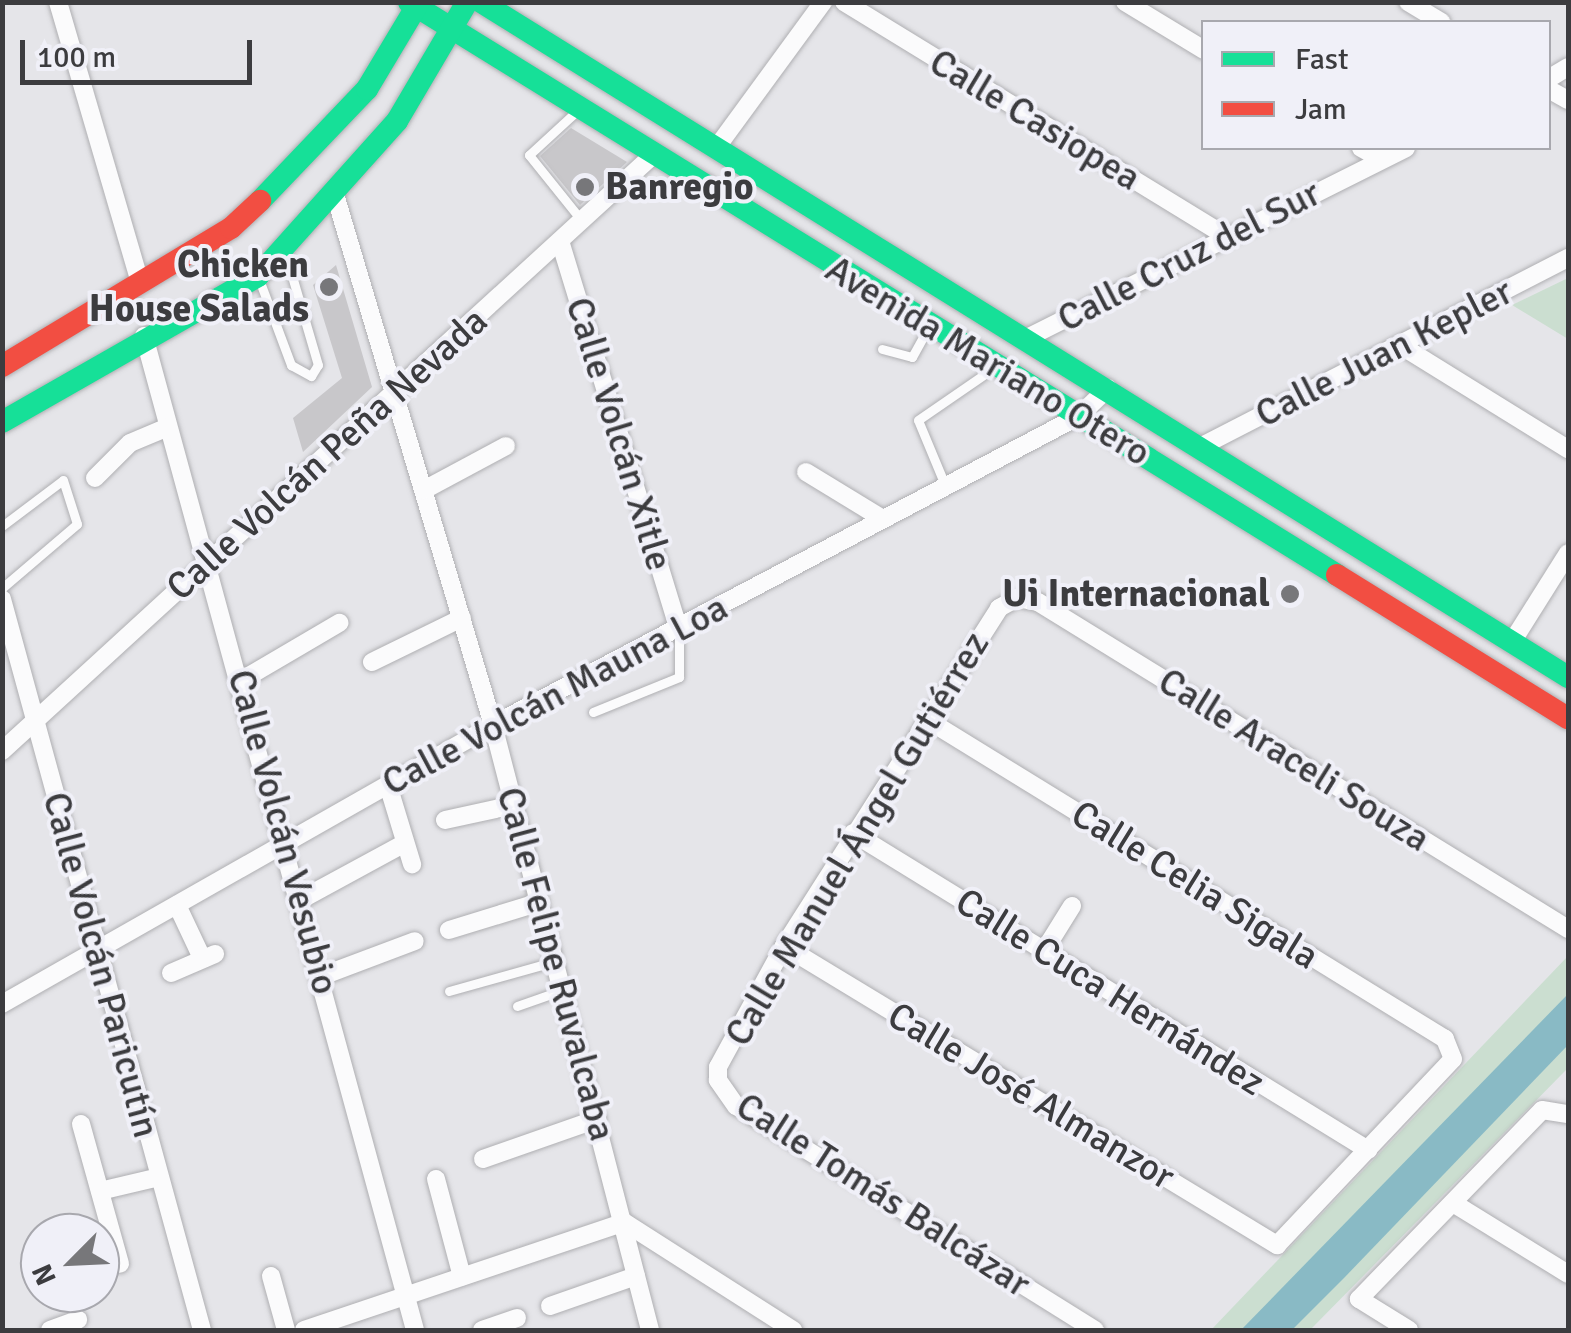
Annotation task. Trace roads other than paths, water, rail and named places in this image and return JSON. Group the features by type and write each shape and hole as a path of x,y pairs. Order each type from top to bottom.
{"main road":[{"path":"2,422 144,336 258,276 336,198 397,122 467,2"},
{"name":"Avenida Mariano Otero","path":"481,2 1568,677"},
{"path":"2,366 231,228 310,156 367,89 415,4"},
{"name":"Avenida Mariano Otero","path":"415,4 652,156 1568,718"}],"street":[{"path":"58,2 140,282"},
{"path":"717,147 823,2"},
{"name":"Calle Casiopea","path":"844,2 1227,237"},
{"path":"1126,2 1201,48"},
{"path":"1408,2 1438,20"},
{"path":"1364,150 1380,160"},
{"name":"Calle Cruz del Sur","path":"1025,339 1402,150"},
{"name":"Calle Volcán Peña Nevada","path":"2,751 652,156"},
{"name":"Calle Felipe Ruvalcaba","path":"336,198 493,725 650,1330"},
{"name":"Calle Volcán Xitle","path":"560,241 678,627"},
{"name":"Calle Juan Kepler","path":"1200,448 1568,258"},
{"name":"Calle Volcán Vesubio","path":"144,336 287,842 415,1330"},
{"path":"1400,345 1568,449"},
{"name":"Calle Volcán Mauna Loa","path":"2,1004 493,725 1080,416 1108,388"},
{"path":"95,478 130,443 168,427"},
{"path":"424,490 506,446"},
{"path":"806,472 884,519"},
{"path":"1512,642 1568,553"},
{"name":"Calle Manuel Ángel Gutiérrez","path":"722,1091 718,1067 784,946 999,608 1016,598"},
{"name":"Calle Araceli Souza","path":"1016,598 1038,602 1568,929"},
{"name":"Calle Volcán Paricutín","path":"2,599 202,1330"},
{"path":"372,662 462,618"},
{"path":"242,680 339,623"},
{"name":"Calle Celia Sigala","path":"926,719 1446,1040 1453,1059 1368,1150"},
{"path":"388,785 412,864"},
{"path":"445,820 514,805"},
{"name":"Calle Cuca Hernández","path":"853,833 1368,1150"},
{"path":"302,899 405,843"},
{"path":"449,930 540,902"},
{"path":"171,973 208,956 177,905"},
{"path":"1044,950 1072,906"},
{"path":"322,976 415,941"},
{"name":"Calle José Almanzor","path":"784,946 1277,1246 1368,1150"},
{"name":"Calle Tomás Balcázar","path":"722,1091 1096,1330"},
{"path":"1410,1330 1359,1299 1542,1110 1568,1114"},
{"path":"483,1159 597,1119"},
{"path":"81,1124 106,1213"},
{"path":"100,1191 159,1177"},
{"path":"436,1178 462,1277"},
{"path":"1453,1203 1568,1274"},
{"path":"304,1330 624,1222 793,1330"},
{"path":"272,1276 286,1330"},
{"path":"550,1306 636,1276"},
{"path":"482,1330 517,1318"},
{"path":"50,1330 78,1320"}],"lane":[{"path":"579,109 529,155 582,221"},
{"path":"258,276 291,365 311,376 318,365 284,250"},
{"path":"882,350 912,356 930,324"},
{"path":"945,486 923,448 918,420 997,366"},
{"path":"2,526 63,480 78,524 2,588"},
{"path":"593,712 679,677 678,627"},
{"path":"449,991 554,962"},
{"path":"517,1006 560,992"}],"water":[{"path":"1568,994 1568,1045 1344,1278 1292,1330 1241,1330"}],"place":[{"name":"Banregio","path":"585,187"},
{"name":"Chicken House Salads","path":"329,287"},
{"name":"Ui Internacional","path":"1290,594"}]}
